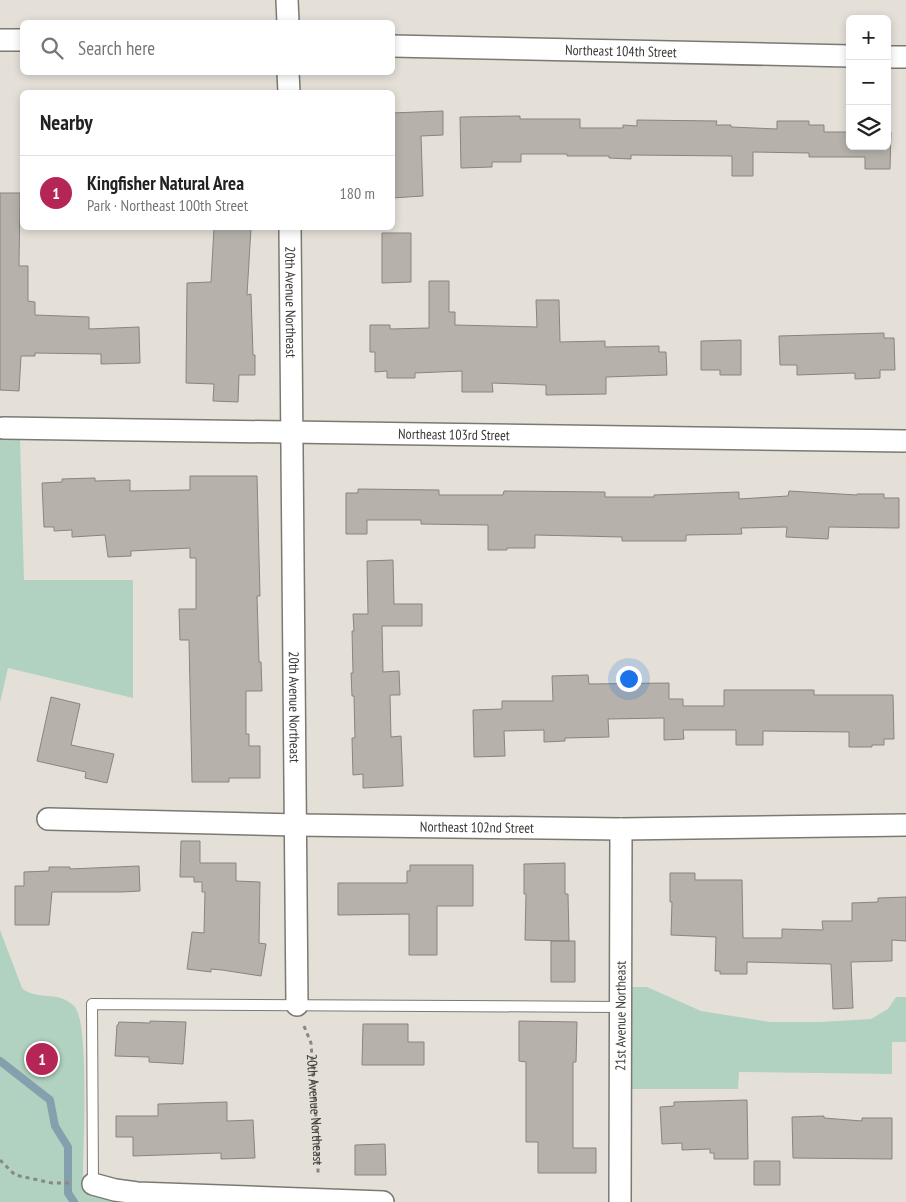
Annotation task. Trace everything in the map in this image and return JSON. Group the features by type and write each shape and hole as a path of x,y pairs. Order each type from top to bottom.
{"street":[{"path":"288,0 288,20"},
{"path":"0,40 20,40"},
{"name":"Northeast 104th Street","path":"395,46 846,56"},
{"path":"891,57 906,57"},
{"path":"288,75 289,90"},
{"name":"20th Avenue Northeast","path":"290,230 297,825 297,1005"},
{"name":"Northeast 103rd Street","path":"3,428 293,434 906,440"},
{"name":"Northeast 102nd Street","path":"48,819 297,825 621,829 906,825"},
{"name":"21st Avenue Northeast","path":"620,1202 621,829"},
{"path":"83,1184 137,1193 383,1202"}],"lane":[{"path":"83,1184 92,1004 620,1007"}],"path":[{"name":"20th Avenue Northeast","path":"297,1005 311,1043 318,1149 318,1184"},
{"path":"0,1160 15,1175 52,1183 83,1184"}],"green space":[{"path":"0,432 20,437 24,580 133,580 133,698 8,668 0,703"},
{"path":"0,930 22,988 34,994 61,998 68,1001 74,1006 79,1017 84,1064 83,1191 110,1196 181,1202 0,1202"},
{"path":"631,987 647,987 701,1011 770,1022 871,1019 888,1009 896,997 906,997 906,1042 892,1042 892,1074 739,1072 738,1089 631,1089"}],"building":[{"path":"443,111 443,135 421,136 423,196 395,198 395,113"},
{"path":"520,116 520,119 580,119 580,128 623,128 623,125 637,126 637,120 717,121 716,125 777,129 777,121 809,121 809,125 824,125 824,132 846,132 846,150 891,150 890,169 865,169 865,157 809,157 809,153 753,152 753,176 732,176 732,156 631,155 631,159 609,158 609,156 567,156 567,154 521,154 521,162 492,162 492,167 461,168 460,117"},
{"path":"0,193 20,193 19,266 28,266 28,301 35,302 35,315 89,317 89,329 139,327 140,363 101,364 101,354 35,353 35,356 21,356 19,391 0,390"},
{"path":"214,230 251,230 247,295 251,294 255,375 239,375 238,402 213,401 214,384 186,383 187,283 211,282"},
{"path":"382,233 411,233 411,282 382,283"},
{"path":"429,281 449,281 449,312 455,312 455,325 537,327 536,300 559,300 560,342 605,341 605,347 659,346 659,352 666,352 667,375 606,377 606,394 546,395 546,385 492,383 493,392 462,392 462,371 415,373 415,378 387,378 387,371 375,372 375,352 370,352 370,325 390,325 390,329 429,328"},
{"path":"884,333 884,338 894,338 895,370 880,370 880,378 855,379 855,373 797,375 797,365 780,365 779,336"},
{"path":"741,340 741,375 720,375 720,370 701,370 701,341"},
{"path":"190,476 257,476 260,596 257,596 262,691 246,691 246,734 249,734 249,746 260,746 260,778 229,778 229,782 192,782 189,640 180,640 179,609 196,609 196,558 190,558 190,548 131,551 131,556 108,557 105,535 72,537 72,530 54,531 54,527 44,527 42,483 62,482 62,479 95,478 95,481 130,480 130,491 190,490"},
{"path":"358,489 439,490 439,495 503,495 504,491 605,492 605,497 654,497 654,495 739,492 739,499 788,496 789,491 857,495 884,494 884,498 899,498 899,528 829,527 828,539 786,537 787,527 741,528 742,534 686,535 686,541 622,541 622,537 535,535 535,548 488,550 488,525 421,524 421,520 367,520 367,534 346,534 346,493 358,493"},
{"path":"393,560 394,604 422,604 422,626 382,626 383,672 399,671 400,695 390,695 391,737 401,736 403,786 363,788 363,774 353,775 352,738 355,738 354,696 352,696 351,673 353,673 353,614 368,614 367,561"},
{"path":"588,675 589,684 669,683 669,699 683,699 683,706 724,706 724,690 814,690 814,695 893,695 894,739 884,739 884,745 849,747 849,732 763,731 763,745 736,745 736,730 683,730 684,739 664,740 664,718 608,719 609,737 565,738 565,741 544,742 544,730 504,731 505,756 474,757 473,710 502,709 502,701 553,701 552,676"},
{"path":"51,697 80,704 71,745 114,754 107,783 85,778 86,772 37,761"},
{"path":"181,841 200,841 200,863 236,863 236,881 260,882 259,943 266,944 261,976 222,970 211,969 211,972 187,969 192,932 204,933 205,892 202,892 202,882 194,882 194,877 180,877"},
{"path":"565,863 565,894 568,894 569,941 525,940 526,894 524,894 524,864"},
{"path":"410,865 473,865 473,906 437,906 437,955 409,955 409,914 338,915 338,883 407,883 407,871 410,871"},
{"path":"139,866 140,891 52,892 49,925 15,925 15,886 24,886 24,872 49,871 49,867 70,867 70,869"},
{"path":"670,873 695,873 695,880 742,880 743,938 782,938 782,929 823,930 822,921 852,921 852,903 878,902 878,898 906,897 906,941 892,940 892,961 851,962 853,1008 833,1009 831,964 747,962 747,974 720,974 720,971 715,971 716,937 671,935 672,902 670,902"},
{"path":"551,941 575,941 575,982 551,982"},
{"path":"150,1021 186,1022 183,1064 149,1062 149,1057 115,1056 117,1025 119,1022 150,1023"},
{"path":"519,1021 577,1022 576,1062 573,1062 573,1148 596,1148 596,1173 538,1173 538,1142 526,1142 526,1062 519,1061"},
{"path":"363,1024 408,1024 408,1042 424,1042 424,1065 362,1065"},
{"path":"747,1100 748,1159 714,1159 714,1153 710,1153 710,1149 682,1150 682,1143 662,1144 660,1107 674,1106 674,1102"},
{"path":"227,1102 227,1121 253,1120 255,1158 221,1159 221,1153 133,1156 133,1137 116,1137 116,1116 158,1116 158,1104"},
{"path":"824,1116 824,1118 862,1121 862,1118 892,1118 892,1159 793,1158 792,1117"},
{"path":"385,1144 386,1175 355,1175 355,1145"},
{"path":"754,1161 780,1161 780,1185 754,1185"}],"waterway":[{"path":"0,1061 50,1100 55,1126 68,1147 68,1193 74,1202"}],"place":[{"name":"Kingfisher Natural Area","path":"42,1059"}]}
